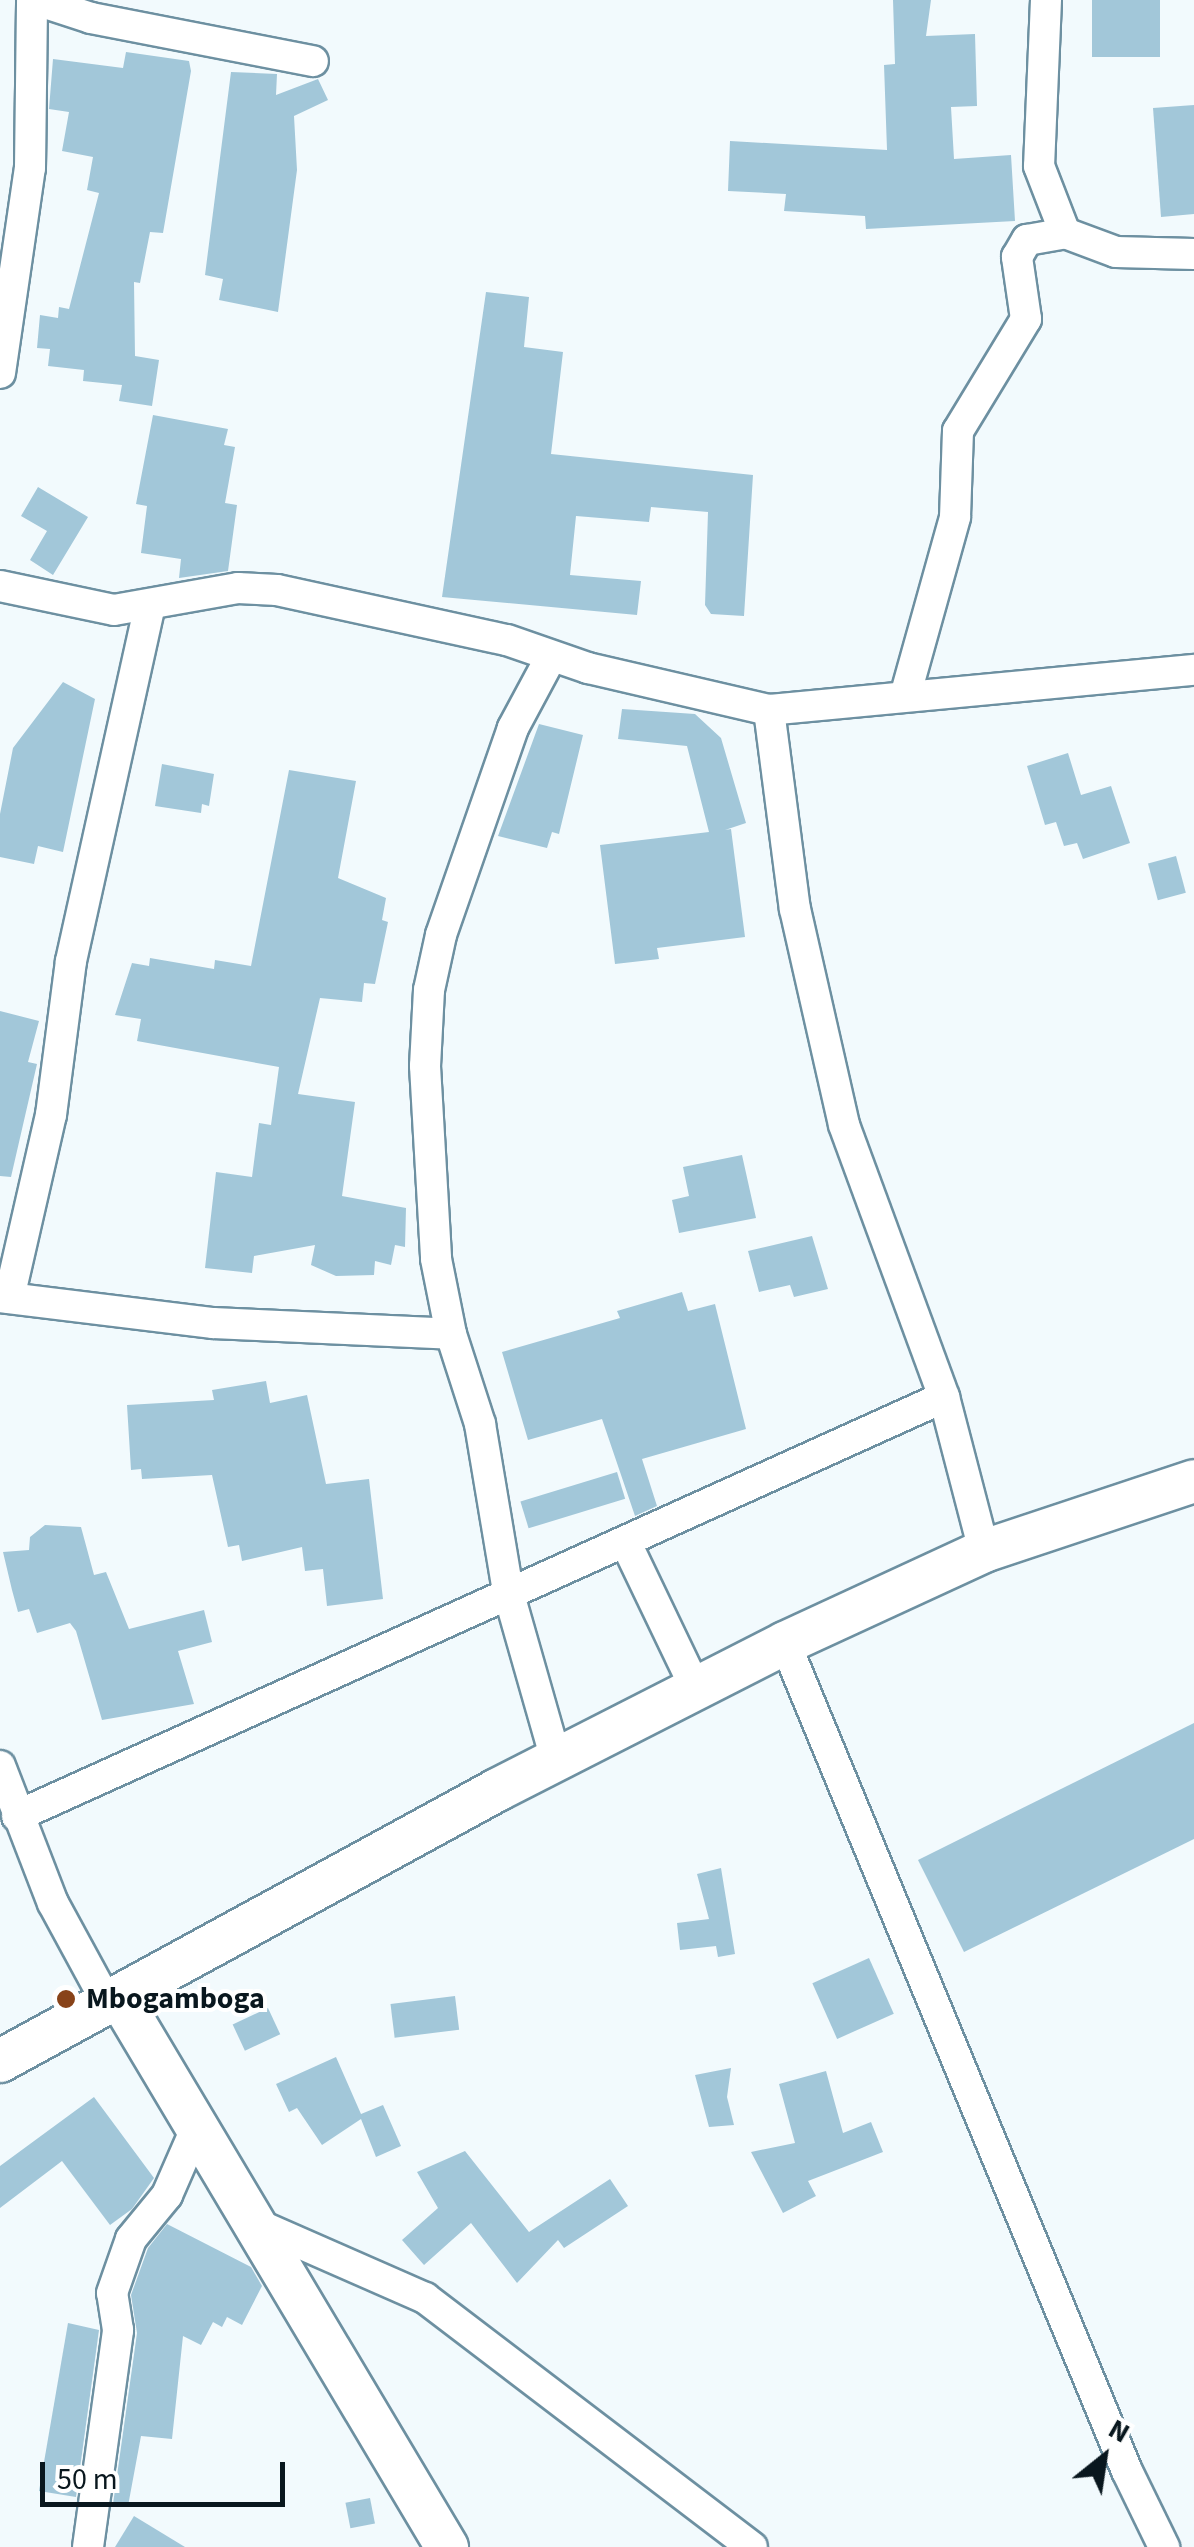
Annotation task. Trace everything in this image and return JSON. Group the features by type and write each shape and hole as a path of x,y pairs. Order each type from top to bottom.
{"main road":[{"path":"0,2061 115,2003 556,1759 786,1644 984,1551 1194,1481"},
{"path":"115,2003 198,2124 261,2226 447,2547"}],"street":[{"path":"0,373 30,168 34,0 91,18 313,60"},
{"path":"1046,0 1039,166 1065,233"},
{"path":"906,694 955,517 958,431 1026,319 1018,257 1028,240 1065,233 1116,252 1194,254"},
{"path":"3,583 114,610 149,608 238,588 278,590 507,640 551,657 770,710 906,694 1194,670"},
{"path":"149,608 71,962 51,1115 4,1298 213,1323 450,1334"},
{"path":"551,657 513,728 462,870 429,990 428,1182 450,1334 480,1424 508,1592 556,1759"},
{"path":"770,710 795,908 844,1124 944,1397 984,1551"},
{"path":"16,1816 944,1397"},
{"path":"626,1543 696,1688"},
{"path":"786,1644 1126,2471 1164,2547"},
{"path":"0,1766 16,1816 115,2003"},
{"path":"88,2547 118,2330 112,2293 132,2239 166,2194 198,2124"},
{"path":"261,2226 426,2298 752,2547"}],"building":[{"path":"893,0 931,0 926,36 975,34 977,106 951,107 954,159 1011,155 1015,221 866,229 865,216 784,211 786,194 728,191 730,141 887,150 884,65 895,64"},
{"path":"1092,0 1160,0 1160,57 1092,57"},
{"path":"126,52 189,61 191,71 163,233 150,232 140,283 134,282 135,356 159,360 152,406 119,401 122,385 83,381 84,370 48,366 50,349 37,348 40,315 58,318 59,307 69,309 99,193 87,190 93,157 62,151 69,112 49,109 53,59 123,68"},
{"path":"231,72 277,74 276,95 318,79 328,100 294,116 297,170 278,312 219,300 223,279 205,275"},
{"path":"1194,105 1194,214 1161,217 1153,108"},
{"path":"486,292 529,297 524,347 563,352 551,454 753,475 744,616 711,614 705,605 708,512 651,507 649,522 576,516 570,575 641,581 637,615 442,597"},
{"path":"153,415 228,429 224,445 235,447 225,503 237,505 228,571 179,578 181,559 141,553 147,506 136,504"},
{"path":"38,487 88,517 53,575 30,560 47,531 21,516"},
{"path":"63,682 95,699 63,852 38,846 34,864 0,857 0,814 13,748"},
{"path":"622,709 695,714 721,738 746,823 725,830 731,829 745,937 657,948 659,959 615,964 600,845 709,832 687,746 618,739"},
{"path":"539,724 583,735 559,834 552,832 547,848 498,836"},
{"path":"1068,753 1081,795 1111,786 1130,843 1083,859 1077,843 1064,846 1056,822 1045,825 1027,766"},
{"path":"162,764 214,774 209,806 202,804 201,813 155,806"},
{"path":"289,770 356,781 338,878 386,898 382,920 388,922 375,984 364,983 362,1002 320,998 298,1094 355,1102 342,1196 406,1208 405,1247 395,1245 391,1265 375,1261 374,1275 336,1276 311,1265 315,1245 254,1256 252,1273 205,1268 216,1172 252,1177 259,1123 271,1125 279,1067 137,1041 141,1019 115,1015 132,963 149,966 150,958 214,969 215,960 251,966"},
{"path":"1176,856 1186,893 1158,900 1148,864"},
{"path":"0,1011 39,1021 28,1062 37,1064 11,1177 0,1176"},
{"path":"742,1155 756,1218 679,1233 672,1200 689,1196 683,1167"},
{"path":"812,1236 828,1289 794,1297 790,1285 759,1292 748,1251"},
{"path":"682,1292 688,1311 715,1304 746,1429 642,1459 657,1506 635,1516 602,1419 528,1440 502,1352 620,1318 617,1311"},
{"path":"266,1381 270,1403 307,1395 326,1484 369,1479 383,1599 327,1606 323,1569 305,1571 302,1547 242,1561 239,1545 228,1547 212,1475 142,1479 141,1469 131,1470 127,1405 214,1400 212,1390"},
{"path":"617,1472 625,1499 529,1528 520,1502"},
{"path":"45,1525 81,1527 94,1575 106,1572 129,1629 204,1610 212,1642 178,1651 194,1704 102,1720 76,1631 70,1623 37,1633 29,1609 18,1612 3,1552 29,1550 30,1537"},
{"path":"1194,1723 1194,1839 964,1952 918,1860"},
{"path":"721,1868 735,1954 718,1957 716,1946 680,1950 677,1923 709,1919 697,1874"},
{"path":"869,1958 894,2014 837,2039 812,1983"},
{"path":"455,1996 459,2030 395,2038 390,2004"},
{"path":"268,2008 280,2034 245,2051 233,2024"},
{"path":"336,2057 361,2114 383,2105 401,2146 376,2157 361,2119 322,2145 297,2108 289,2112 276,2084"},
{"path":"731,2068 727,2097 734,2125 709,2127 695,2075"},
{"path":"826,2071 843,2133 871,2122 883,2152 808,2181 816,2196 783,2213 751,2152 795,2143 779,2084"},
{"path":"94,2097 154,2178 132,2209 110,2225 62,2161 0,2208 0,2166"},
{"path":"465,2151 529,2232 610,2179 628,2206 564,2248 558,2240 517,2283 471,2223 424,2265 402,2240 438,2208 417,2172"},
{"path":"167,2224 251,2267 262,2286 242,2325 227,2317 222,2327 213,2322 201,2345 183,2336 172,2439 141,2436 128,2506 113,2504 137,2333 131,2295 148,2248"},
{"path":"68,2323 99,2330 76,2497 39,2491"},
{"path":"370,2498 375,2524 350,2528 345,2503"},
{"path":"134,2516 185,2547 115,2547"}],"place":[{"name":"Mbogamboga","path":"66,1999"}]}
